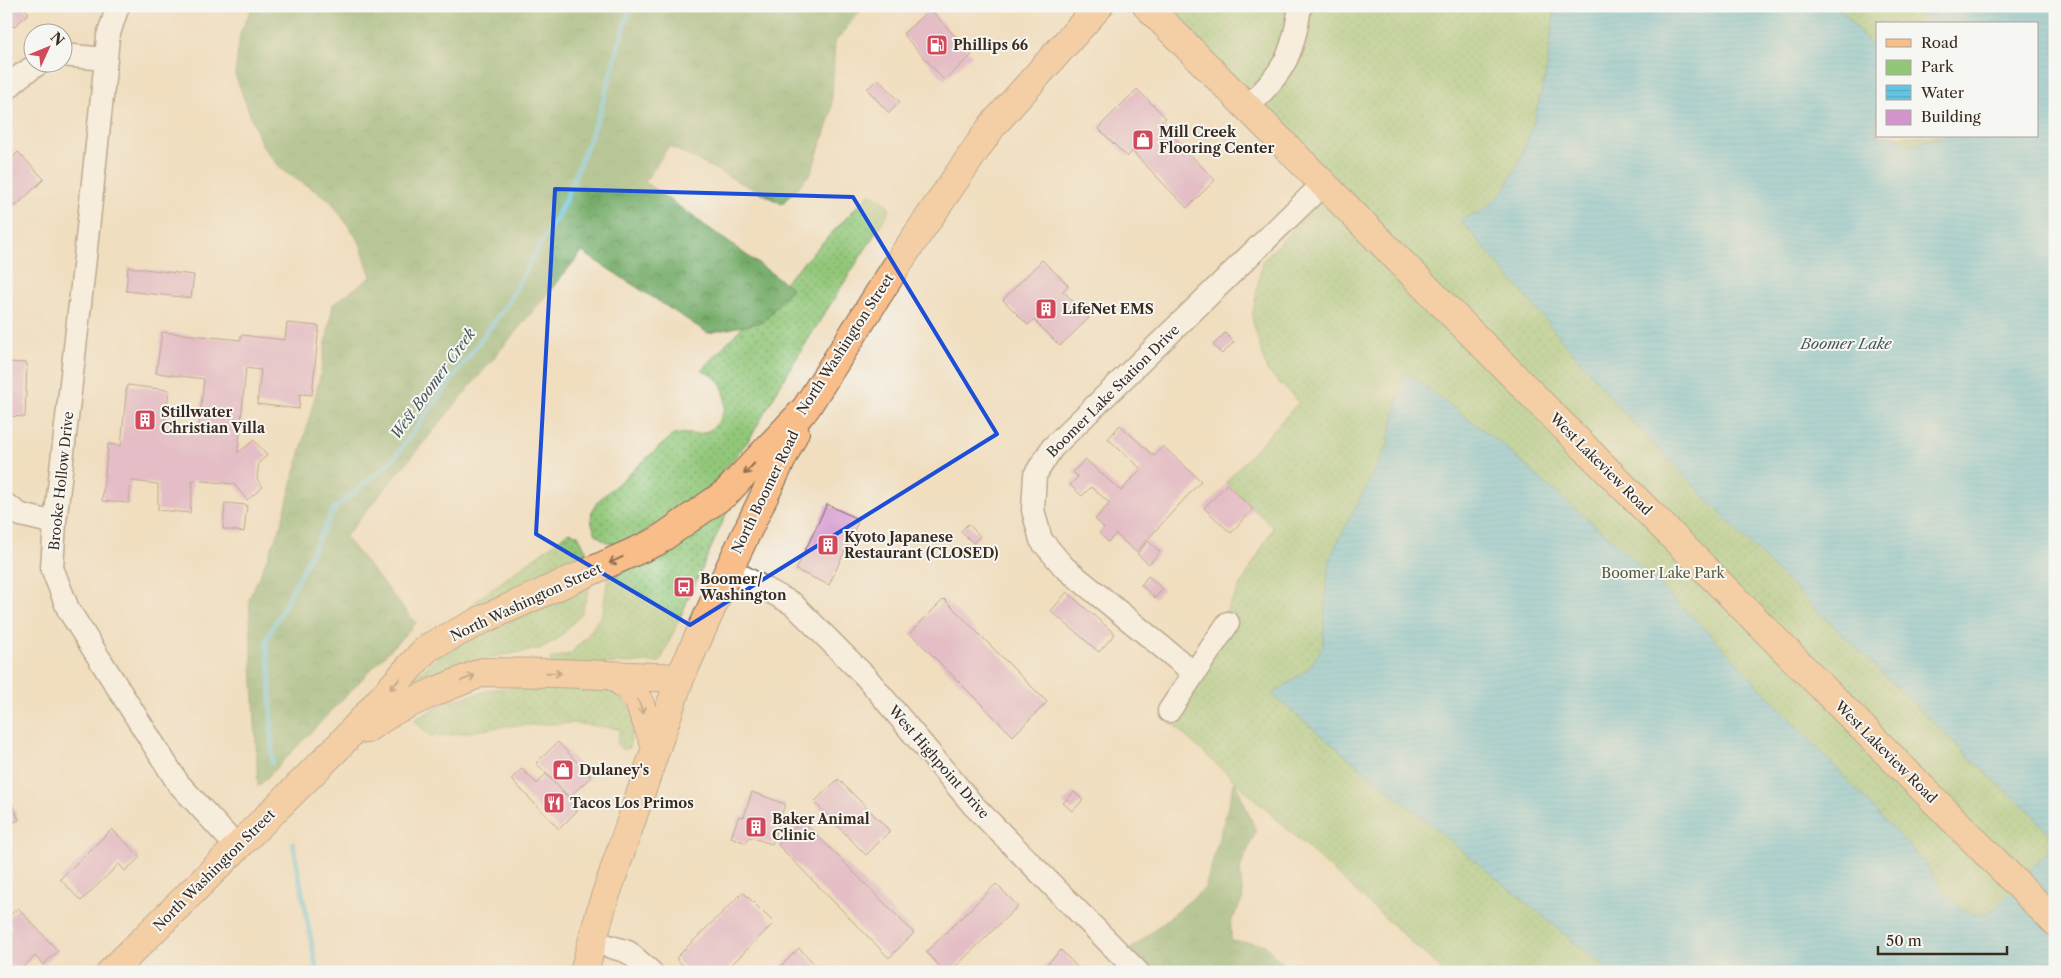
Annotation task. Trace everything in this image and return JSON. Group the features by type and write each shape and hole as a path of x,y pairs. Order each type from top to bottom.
{"main road":[{"name":"North Washington Street","path":"111,972 338,747 427,648 484,618 656,542 726,493 806,408 904,254 992,126 1099,6"},
{"name":"West Lakeview Road","path":"1147,6 2055,922"},
{"name":"North Boomer Road","path":"584,972 605,897 680,678 729,569 806,408"},
{"name":"North Washington Street","path":"338,747 393,711 483,672 680,678"},
{"path":"613,676 631,689 639,702 656,747"}],"street":[{"name":"Brooke Hollow Drive","path":"118,6 108,36 55,523 52,568 68,610 178,784 238,847"},
{"path":"1247,108 1271,83 1285,64 1296,36 1300,6"},
{"path":"72,57 106,59"},
{"path":"6,90 26,72"},
{"name":"Boomer Lake Station Drive","path":"1194,673 1064,567 1040,540 1033,510 1035,475 1052,448 1323,184"},
{"path":"6,505 21,515 55,523"},
{"name":"West Highpoint Drive","path":"729,569 793,604 866,677 973,805 1138,972"},
{"path":"1169,711 1228,623"},
{"path":"592,941 628,952 651,972"}],"highlighted area":[{"path":"555,189 853,197 997,434 690,625 536,534"}],"green space":[{"path":"253,6 864,6 835,42 831,114 811,173 782,204 669,146 645,182 792,288 763,322 708,333 582,252 345,537 416,623 258,787 249,599 280,529 319,381 333,304 371,277 360,243 330,200 283,171 262,146 235,75 240,33"},
{"name":"Boomer Lake","path":"1149,6 2055,6 2055,972 1444,972 1169,721 1201,655 1273,528 1226,482 1299,402 1267,371 1252,318 1262,261 1332,190"},
{"path":"870,193 887,204 890,210 792,365 749,440 710,487 627,544 615,544 604,541 595,533 591,520 592,511 598,501 672,436 706,432 717,423 724,410 725,396 723,389 716,379 709,373 701,370"},
{"path":"721,508 728,510 660,662 551,665 550,659 570,654 588,635 603,612 608,576"},
{"path":"569,532 578,535 589,557 485,604 470,608 469,606"},
{"path":"588,585 589,590 581,614 559,638 540,649 452,664 399,699 392,698 452,644"},
{"path":"582,684 611,689 628,704 635,718 629,748 622,750 617,744 620,729 573,723 506,726 439,737 428,735 414,720 447,702 493,689"},
{"path":"1235,781 1256,831 1240,868 1243,899 1231,922 1231,941 1264,944 1290,972 1146,972 1127,952 1205,888"}],"water":[{"name":"Boomer Lake","path":"1555,6 1838,6 1876,51 1876,138 1899,138 1908,145 1936,138 2038,138 2038,22 1927,22 1913,6 2055,6 2055,972 1611,972 1272,695 1309,668 1323,646 1326,588 1330,560 1388,445 1404,371 1500,443 1612,539 1714,638 1923,861 1941,887 1956,904 1974,914 1983,914 1994,909 2052,847 2052,838 2032,813 1987,774 1774,569 1623,412 1460,219 1479,214 1502,193 1518,165 1533,125 1546,73"}],"building":[{"path":"6,6 22,6 29,13 14,27 6,19"},
{"name":"Phillips 66","path":"930,9 972,55 944,80 903,34"},
{"path":"878,79 900,102 889,113 867,89"},
{"name":"Mill Creek Flooring Center","path":"1137,89 1166,118 1160,123 1215,180 1187,208 1132,151 1127,157 1098,128"},
{"path":"18,152 44,179 15,207 11,203 6,208 6,164"},
{"name":"LifeNet EMS","path":"1042,260 1068,285 1063,291 1089,318 1060,346 1034,320 1028,325 1003,300"},
{"path":"128,267 194,275 191,298 126,291"},
{"name":"Stillwater Christian Villa","path":"287,323 319,326 312,395 300,394 299,409 257,404 261,370 246,368 238,453 254,440 267,456 259,462 257,479 263,487 247,500 234,484 193,480 190,513 158,510 158,484 131,481 129,503 102,501 108,444 121,446 127,385 169,390 164,430 198,435 204,379 156,373 162,332 241,340 241,335 285,340"},
{"path":"1225,333 1234,342 1222,354 1213,345"},
{"path":"6,362 27,363 25,417 6,416"},
{"path":"1120,425 1154,456 1163,446 1201,481 1136,552 1116,534 1108,542 1099,533 1104,528 1095,519 1110,503 1091,487 1082,496 1070,485 1078,477 1073,472 1085,459 1121,491 1141,469 1108,439"},
{"path":"1227,484 1253,509 1231,533 1204,508"},
{"path":"225,503 247,505 244,532 223,529"},
{"name":"Kyoto Japanese Restaurant (CLOSED)","path":"827,504 859,520 829,585 796,570"},
{"path":"968,524 980,536 973,543 961,531"},
{"path":"1148,541 1160,552 1149,564 1137,554"},
{"path":"1148,576 1163,589 1155,598 1141,585"},
{"path":"1067,592 1115,634 1099,652 1051,611"},
{"path":"944,599 1047,702 1013,736 910,633"},
{"name":"Dulaney's","path":"558,742 591,777 569,797 536,763"},
{"name":"Tacos Los Primos","path":"522,769 537,784 546,774 579,809 559,829 511,779"},
{"path":"838,779 890,831 866,855 814,802"},
{"path":"6,791 19,820 6,826"},
{"name":"Baker Animal Clinic","path":"752,792 785,804 772,844 749,837 746,843 731,837 739,816 744,817"},
{"path":"1074,792 1083,800 1072,811 1063,803"},
{"path":"802,820 914,933 889,958 778,845"},
{"path":"112,829 140,857 125,871 119,864 81,901 60,879"},
{"path":"996,884 1018,906 950,972 945,972 926,952"},
{"path":"743,892 774,923 724,972 689,972 676,958"},
{"path":"18,908 58,951 43,965 35,956 18,972 6,959 6,932 12,926 6,919"},
{"path":"799,948 822,972 775,972"},
{"path":"1061,950 1082,972 1039,972"}],"waterway":[{"name":"West Boomer Creek","path":"272,763 270,672 266,641 334,509 391,462 508,303 566,199 600,112 630,6"},
{"path":"293,843 317,972"}],"place":[{"name":"Phillips 66","path":"937,45"},
{"name":"Mill Creek Flooring Center","path":"1143,140"},
{"name":"LifeNet EMS","path":"1046,309"},
{"name":"Stillwater Christian Villa","path":"145,420"},
{"name":"Kyoto Japanese Restaurant (CLOSED)","path":"828,545"},
{"name":"Boomer/ Washington","path":"684,587"},
{"name":"Dulaney's","path":"563,770"},
{"name":"Tacos Los Primos","path":"554,803"},
{"name":"Baker Animal Clinic","path":"756,827"}],"park label":[{"name":"Boomer Lake Park","path":"1663,573"}]}
